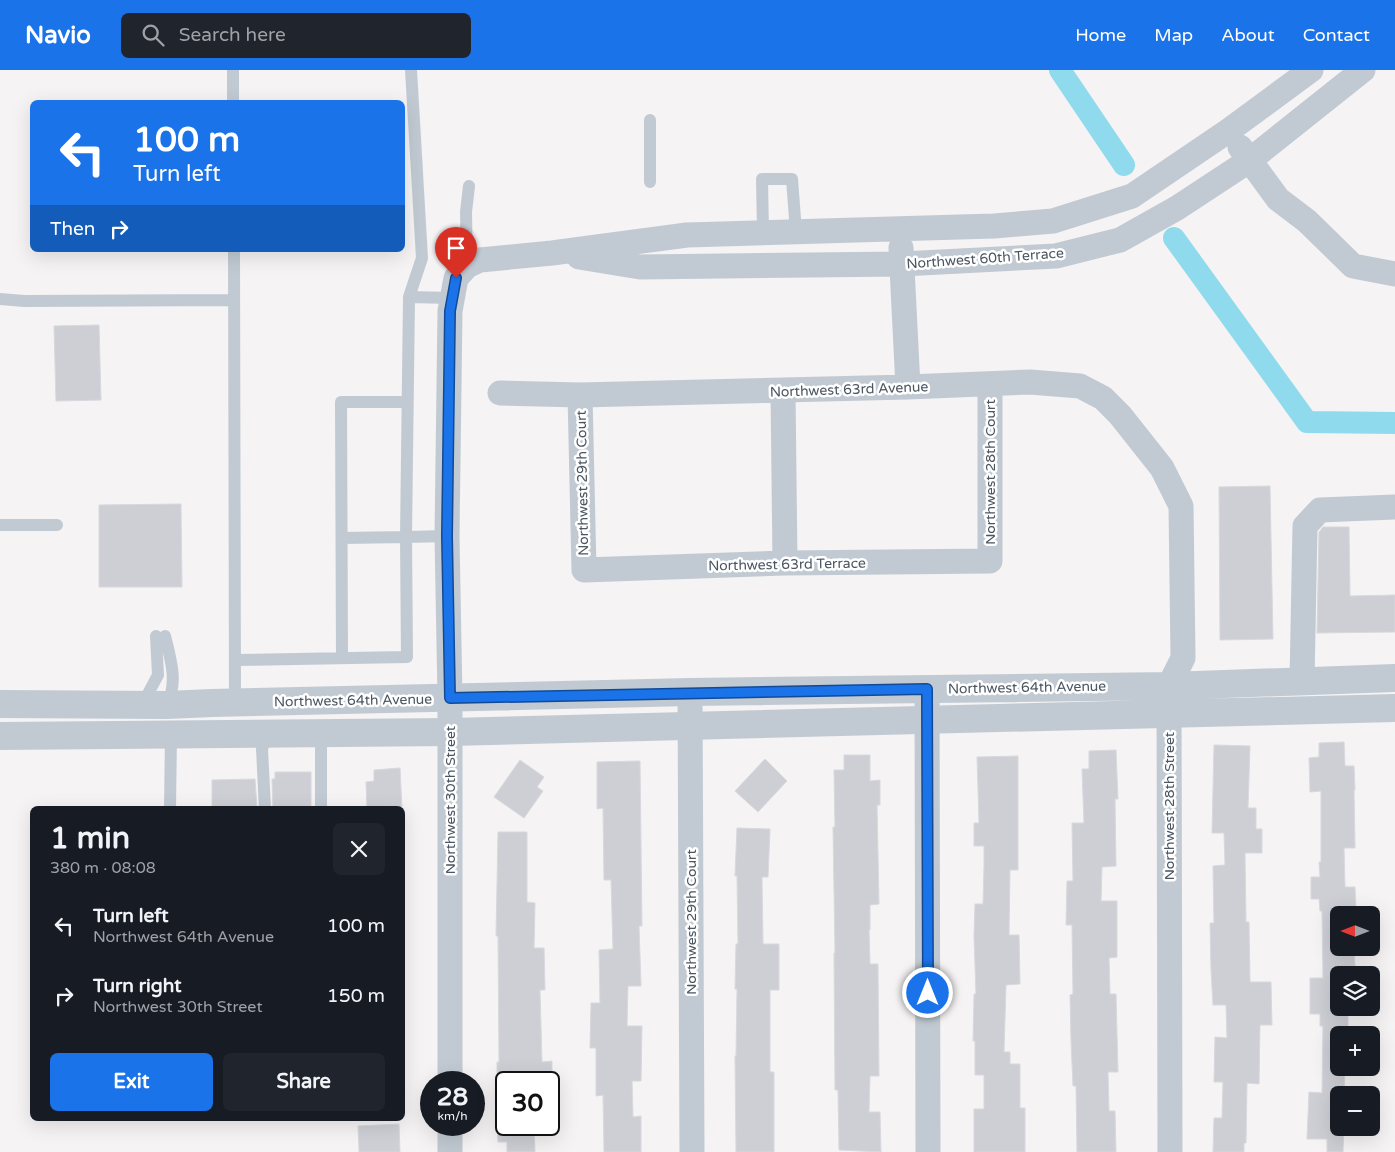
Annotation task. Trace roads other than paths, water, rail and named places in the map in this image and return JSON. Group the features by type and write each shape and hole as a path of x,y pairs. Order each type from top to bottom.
{"street":[{"name":"Northwest 60th Terrace","path":"458,281 480,260 552,253 687,235 994,226 1053,221 1132,196 1228,131 1311,70"},
{"name":"Northwest 60th Terrace","path":"552,253 640,267 902,264 1056,256 1120,240 1177,208 1250,160 1362,70"},
{"path":"1228,131 1278,198 1308,221 1353,266 1395,274"},
{"path":"901,229 908,387"},
{"path":"795,265 796,232"},
{"name":"Northwest 30th Street","path":"450,1071 450,698 447,536 450,311 458,281"},
{"name":"Northwest 63rd Avenue","path":"500,393 580,395 1030,382 1080,386 1103,398 1120,415 1162,468"},
{"name":"Northwest 28th Court","path":"990,384 990,561"},
{"path":"783,390 785,563"},
{"name":"Northwest 29th Court","path":"580,395 584,570"},
{"name":"Northwest 28th Street","path":"1162,468 1181,506 1183,658 1169,686 1170,1152"},
{"path":"1302,681 1305,526 1320,510 1395,507"},
{"name":"Northwest 63rd Terrace","path":"584,570 785,563 990,561"},
{"name":"Northwest 64th Avenue","path":"0,704 154,705 690,692 1169,686 1395,678"},
{"path":"927,689 928,1152"},
{"name":"Northwest 29th Court","path":"690,692 692,1152"},
{"path":"172,734 183,719 193,712 223,702"},
{"path":"133,735 152,722 154,705"},
{"path":"0,736 450,732 1395,708"},
{"path":"450,1136 450,1152"}],"lane":[{"path":"234,70 234,100"},
{"path":"235,660 407,657 406,537 409,297 422,258 411,70"},
{"path":"650,120 650,182"},
{"path":"763,233 762,180 792,179 796,232"},
{"path":"409,297 458,281 469,186"},
{"path":"223,702 235,660 234,252"},
{"path":"0,299 24,301 234,300"},
{"path":"342,658 341,402 407,402"},
{"path":"0,525 57,525"},
{"path":"342,538 447,536"},
{"path":"161,636 173,668 172,693 154,705 161,636"},
{"path":"321,733 321,806"},
{"path":"170,806 172,734"},
{"path":"265,806 262,749 267,734"}],"waterway":[{"path":"1060,70 1124,165"},
{"path":"1174,238 1307,422 1395,423"}]}
